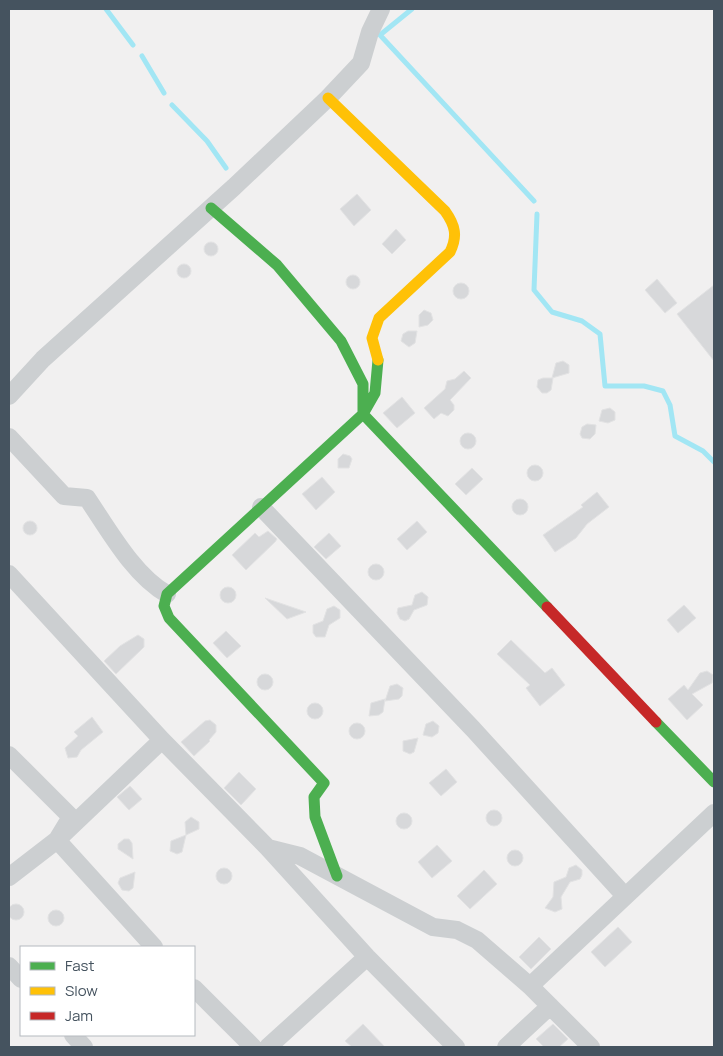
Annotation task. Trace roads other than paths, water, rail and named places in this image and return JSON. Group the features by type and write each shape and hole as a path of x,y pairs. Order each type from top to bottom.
{"street":[{"path":"9,396 43,358 211,208 328,98 361,63 370,32 380,9"},
{"path":"328,98 445,211 454,222 457,234 456,243 450,252 379,318 374,327 372,338 379,363 378,379 374,393 363,414 167,594 164,606 168,618 324,783 314,797 315,817 337,876"},
{"path":"211,208 277,265 341,341 363,384 363,414 714,782"},
{"path":"9,437 64,496 87,498 143,574 155,587 167,594"},
{"path":"261,507 473,729 625,896"},
{"path":"9,574 162,740 268,848 367,958 456,1047"},
{"path":"9,877 57,840 162,740"},
{"path":"9,755 71,817 57,840"},
{"path":"530,986 714,813"},
{"path":"57,840 153,946"},
{"path":"268,848 300,856 433,927 457,930 477,940 530,986 591,1047"},
{"path":"268,1047 367,958"},
{"path":"9,966 20,979"},
{"path":"9,991 20,981"},
{"path":"195,989 253,1047"},
{"path":"506,1047 550,1006"},
{"path":"74,1036 84,1047"}],"waterway":[{"path":"106,9 133,45"},
{"path":"412,9 380,35 534,201"},
{"path":"142,56 164,93"},
{"path":"172,105 207,141 226,168"},
{"path":"537,214 534,290 552,312 582,321 600,334 605,386 644,386 663,391 670,405 675,436 703,451 714,462"}]}
